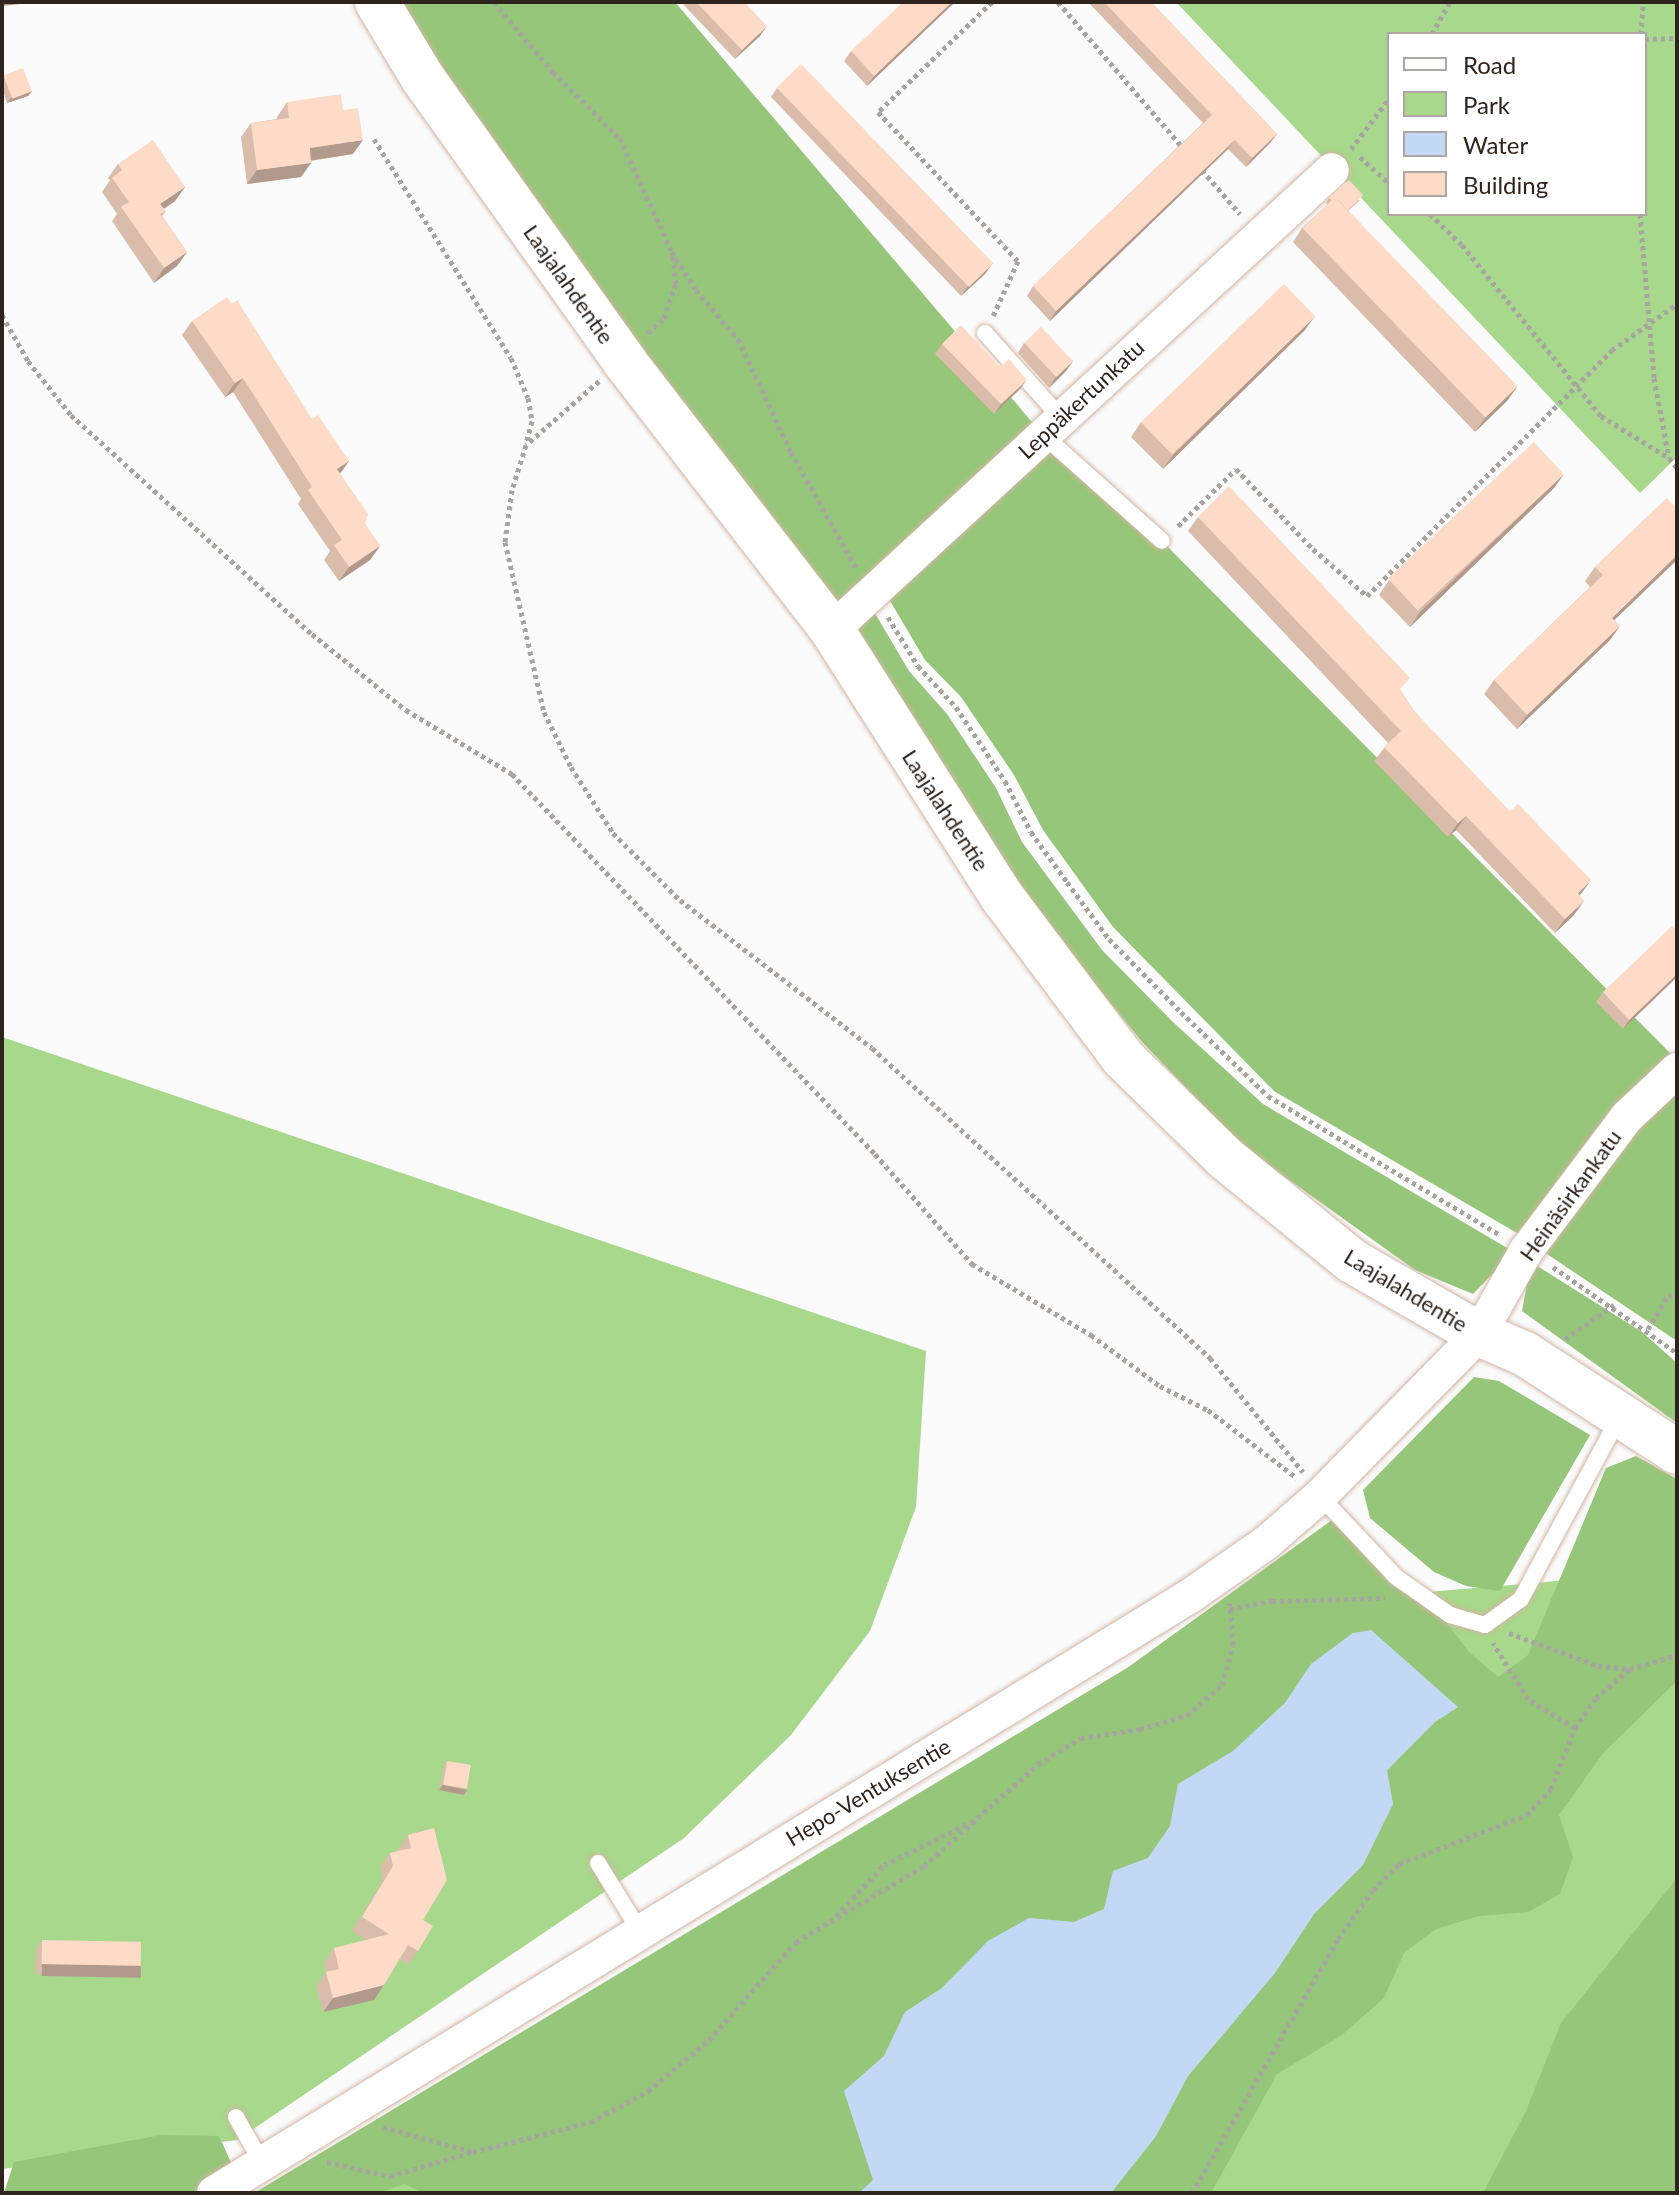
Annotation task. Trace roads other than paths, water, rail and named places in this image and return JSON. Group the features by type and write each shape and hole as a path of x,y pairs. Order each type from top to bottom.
{"street":[{"name":"Laajalahdentie","path":"377,2 422,77 625,362 832,630 1003,898 1123,1058 1224,1157 1352,1261 1479,1334 1525,1354 1677,1452"},
{"name":"Leppäkertunkatu","path":"832,630 1342,160"},
{"name":"Heinäsirkankatu","path":"1479,1334 1526,1251 1627,1117 1677,1070"},
{"name":"Hepo-Ventuksentie","path":"214,2193 1227,1570 1320,1496 1479,1334"}],"lane":[{"path":"985,333 1052,426 1162,541"},
{"path":"1320,1496 1396,1577 1434,1603 1485,1625 1521,1599 1620,1416"},
{"path":"598,1863 639,1930"},
{"path":"236,2117 262,2163"}],"water":[{"path":"1371,1630 1458,1707 1435,1722 1387,1770 1393,1804 1363,1865 1314,1914 1275,1973 1188,2076 1156,2136 1111,2193 859,2193 873,2180 844,2091 884,2056 905,2012 942,1988 988,1941 1029,1918 1074,1922 1104,1909 1113,1871 1148,1858 1170,1826 1178,1784 1233,1751 1285,1703 1311,1664 1353,1633"}]}
